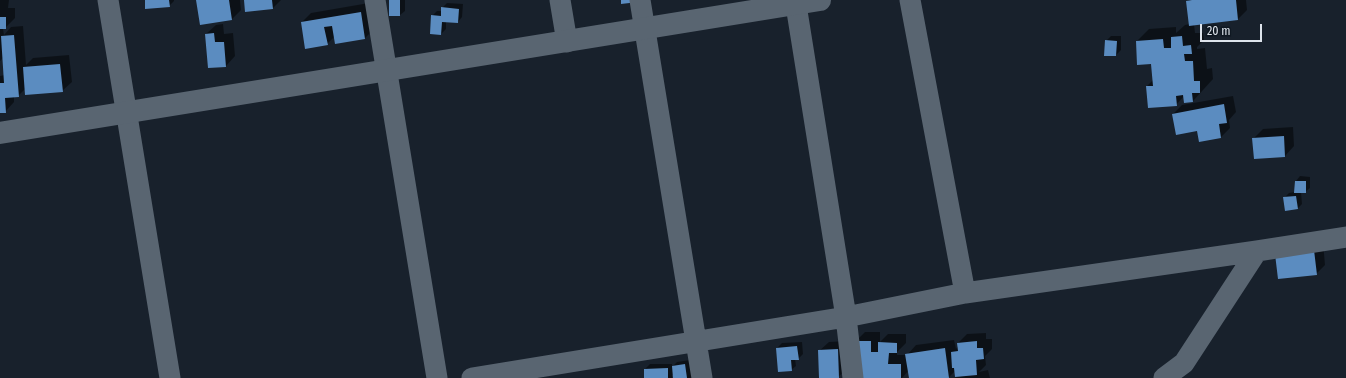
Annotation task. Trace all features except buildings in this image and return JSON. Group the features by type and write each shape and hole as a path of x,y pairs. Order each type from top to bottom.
{"street":[{"path":"108,0 170,378"},
{"path":"375,0 437,378"},
{"path":"560,0 567,42"},
{"path":"640,0 702,378"},
{"path":"0,134 820,0"},
{"path":"910,0 965,293"},
{"path":"796,5 846,317 853,378"},
{"path":"472,378 846,317 965,293 1346,237"},
{"path":"1164,378 1184,363 1257,251"}]}
